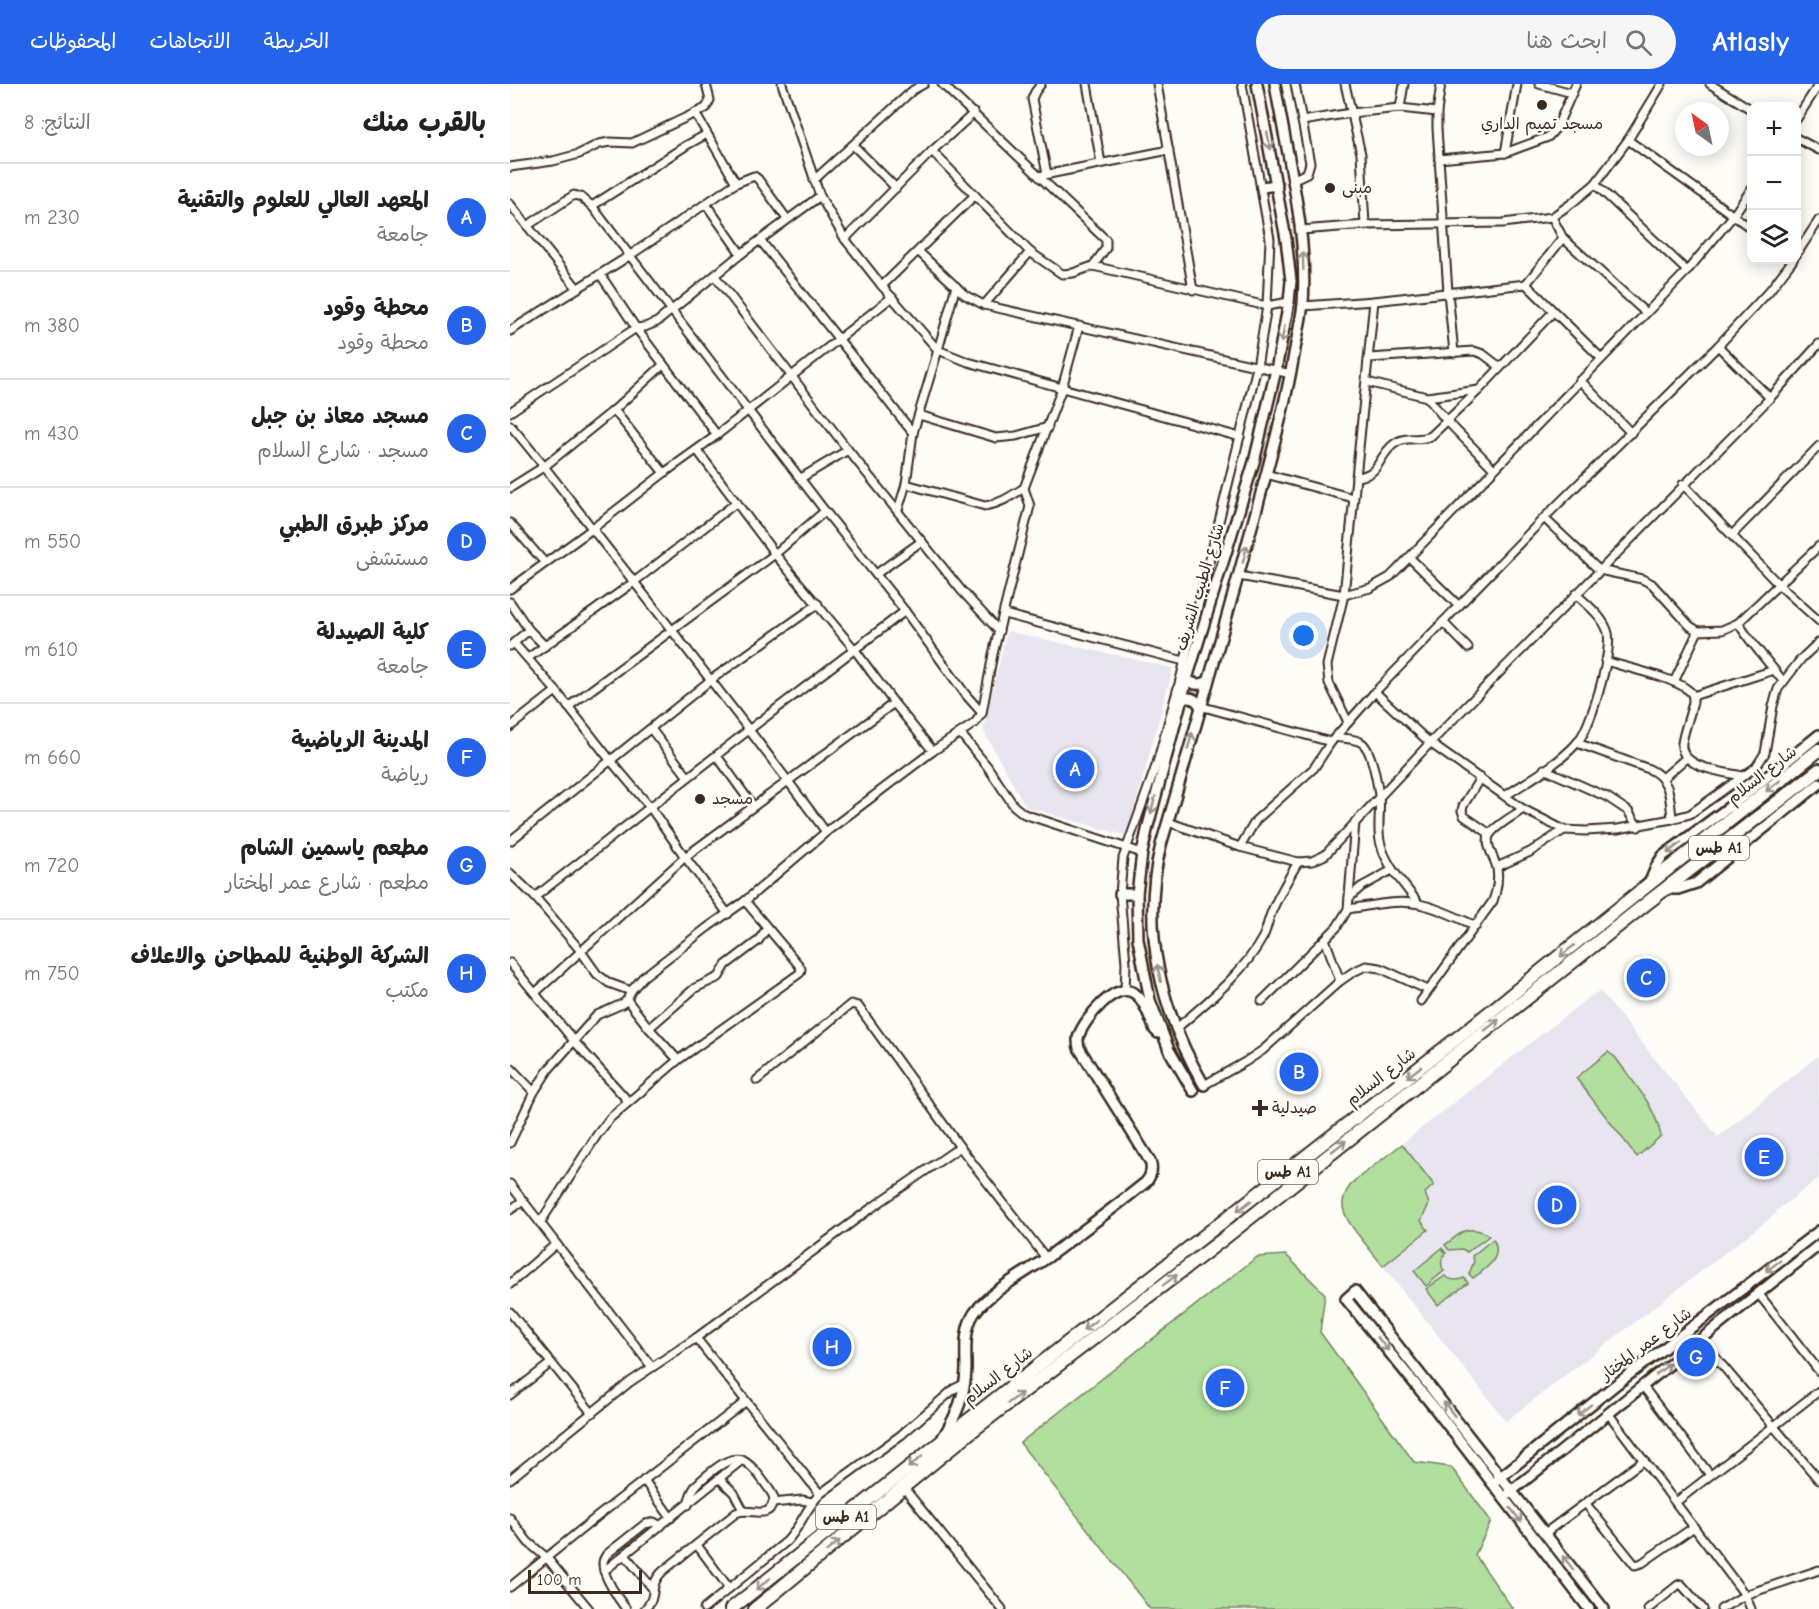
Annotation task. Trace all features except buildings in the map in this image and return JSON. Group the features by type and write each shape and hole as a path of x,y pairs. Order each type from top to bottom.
{"highway":[{"name":"شارع السلام","path":"965,1430 1819,750"},
{"name":"شارع السلام","path":"965,1430 1221,1240 1819,770"},
{"name":"طس A1","path":"731,1609 941,1442 965,1430"},
{"name":"طس A1","path":"755,1609 904,1488 965,1430"}],"main road":[{"name":"شارع الطيب الشريف","path":"1193,1091 1172,1056 1150,1000 1139,951 1137,894 1142,853 1181,700 1254,462 1276,370 1289,302 1290,263 1257,84"},
{"name":"شارع الطيب الشريف","path":"1204,1085 1190,1061 1160,979 1152,910 1155,867 1200,706 1233,601 1291,374 1302,306 1301,230 1275,84"},
{"path":"1262,108 1268,99 1278,104"},
{"path":"1262,187 1277,185"},
{"path":"1187,679 1199,685 1208,681"},
{"path":"1181,700 1192,698 1200,706"},
{"path":"1649,884 1663,856 1732,805 1819,735"},
{"path":"1666,889 1678,889 1696,883 1819,784"},
{"path":"1120,894 1137,894"},
{"path":"941,1442 958,1412 964,1384 966,1336 974,1312 990,1296 1046,1258 1146,1182 1152,1172 1150,1161 1080,1052 1078,1037 1082,1029 1099,1006 1113,994 1125,991 1131,991 1139,998 1159,1034 1177,1028"},
{"name":"شارع عمر المختار","path":"1492,1483 1614,1386 1819,1231"},
{"name":"شارع عمر المختار","path":"1503,1498 1819,1246"},
{"path":"1589,1609 1412,1380 1346,1299 1355,1291 1604,1609"}],"street":[{"path":"510,167 553,161 579,154 599,144 632,143 706,108 710,100 706,84"},
{"path":"782,84 820,196 845,239 882,286 938,350 968,362 1240,437"},
{"path":"814,180 913,90 924,84"},
{"path":"942,84 1043,175 1107,243 1107,248 1093,267"},
{"path":"1041,84 1032,99 1043,175"},
{"path":"1088,84 1101,163"},
{"path":"1157,84 1193,290"},
{"path":"1125,991 1126,963 1120,894 1122,867 1126,849 1157,763 1184,661 1257,367 1267,306 1270,239 1242,84"},
{"path":"1292,180 1306,172 1310,163 1295,84"},
{"path":"1346,84 1363,169 1365,225"},
{"path":"1400,108 1404,84"},
{"path":"1441,84 1437,112 1439,159 1454,353"},
{"path":"1505,153 1518,84"},
{"path":"1539,84 1572,93"},
{"path":"1439,159 1505,153 1548,137 1553,133 1576,84"},
{"path":"1301,230 1365,225 1503,223 1552,217 1595,184 1628,140 1662,84"},
{"path":"1710,84 1747,107"},
{"path":"1801,113 1819,84"},
{"path":"1302,121 1400,108 1437,112"},
{"path":"695,113 736,183"},
{"path":"845,239 932,151 974,113"},
{"path":"592,206 707,134"},
{"path":"1628,140 1747,226"},
{"path":"1801,140 1819,150"},
{"path":"853,145 896,188"},
{"path":"1043,175 1169,150"},
{"path":"932,151 1030,252 1062,274 1093,267 1267,306 1289,302"},
{"path":"510,331 629,256 736,183 750,177 756,177 787,219"},
{"path":"1595,184 1687,271"},
{"path":"527,226 574,195 592,206 825,512 906,611 966,695 982,712"},
{"path":"882,286 975,195"},
{"path":"1239,576 1344,595 1370,588 1390,577 1687,271 1733,216 1747,195"},
{"path":"510,412 636,328 645,327 657,321 741,254 820,196"},
{"path":"510,204 577,288"},
{"path":"706,204 741,254"},
{"path":"1552,217 1563,238 1646,313"},
{"path":"1801,249 1819,220"},
{"path":"1302,306 1374,301 1526,284 1563,238"},
{"path":"760,240 913,433"},
{"path":"919,252 972,300 984,305 1291,374"},
{"path":"984,305 1030,252"},
{"path":"1240,847 1256,820 1314,768 1333,740 1375,692 1544,518 1718,346 1791,264"},
{"path":"600,274 663,366 717,435"},
{"path":"715,276 848,450 999,632"},
{"path":"1526,284 1601,358"},
{"path":"898,510 906,484 913,433 956,286"},
{"path":"510,589 717,435 892,297"},
{"path":"1348,722 1329,683 1326,671 1344,595 1374,301"},
{"path":"1356,477 1371,473 1396,442 1403,439 1427,438 1479,390 1553,312"},
{"path":"906,484 985,506 995,505 1024,488 1062,388 1079,326"},
{"path":"1168,822 1240,847 1298,862 1312,861 1325,855 1430,743 1683,484 1816,354 1819,344"},
{"path":"1718,346 1770,398"},
{"path":"1369,358 1479,352 1500,367"},
{"path":"510,488 545,466 614,410 663,366"},
{"path":"1580,380 1631,433"},
{"path":"1367,382 1428,397 1479,390"},
{"path":"1428,397 1446,420 1494,469"},
{"path":"614,410 664,473"},
{"path":"919,415 996,438 1016,436 1048,427"},
{"path":"510,424 750,729 826,832"},
{"path":"1732,535 1819,447"},
{"path":"697,450 774,554 818,604 933,751"},
{"path":"801,478 848,450"},
{"path":"1266,474 1353,498"},
{"path":"1683,484 1779,585 1819,621"},
{"path":"510,1143 534,1092 549,1069 599,1014 627,1000 631,991 643,977 745,901 826,832 933,751 975,723 982,712 1030,506 1024,488"},
{"path":"528,658 634,582 737,502"},
{"path":"568,707 774,554 825,512"},
{"path":"1544,518 1599,570 1642,579 1652,584 1690,626 1698,631 1722,630 1738,623 1819,546"},
{"path":"510,523 545,563"},
{"path":"876,574 922,541"},
{"path":"1410,558 1459,606"},
{"path":"1505,796 1577,743 1590,721 1605,661 1608,635 1605,626 1576,594"},
{"path":"510,602 529,630 545,646"},
{"path":"510,841 712,680 818,604"},
{"path":"535,897 906,611"},
{"path":"1004,614 1184,661"},
{"path":"1443,622 1468,648"},
{"path":"1738,623 1784,681"},
{"path":"529,630 512,645 528,658 650,807 728,914"},
{"path":"1674,682 1698,631"},
{"path":"1375,692 1430,743 1523,809 1564,830 1586,831 1638,827 1696,811 1756,767 1763,758 1774,701 1784,681 1819,642"},
{"path":"1605,661 1674,682 1686,688 1693,696 1692,709 1682,745 1686,758 1693,764 1742,776"},
{"path":"1693,696 1774,670"},
{"path":"510,727 556,692"},
{"path":"535,993 685,857 894,703"},
{"path":"1200,706 1333,740 1357,741 1364,744 1370,753 1379,796 1380,840 1392,870 1418,903"},
{"path":"651,729 688,777"},
{"path":"960,733 987,766 1014,806 1024,814 1142,853"},
{"path":"1577,743 1649,769 1663,778 1670,795 1672,819"},
{"path":"717,756 753,806"},
{"path":"1663,778 1686,758"},
{"path":"1544,769 1607,797 1628,811 1638,827"},
{"path":"1480,778 1462,811 1464,816 1490,834"},
{"path":"1421,1001 1493,901 1498,886 1497,867 1488,842 1490,834 1523,809"},
{"path":"1262,1001 1337,927 1348,909 1355,822"},
{"path":"1497,867 1530,852 1564,830"},
{"path":"1177,1028 1218,991 1258,945 1264,936 1276,902 1298,862"},
{"path":"1348,898 1360,887 1392,870"},
{"path":"510,873 535,897 580,950 590,966 604,980 631,991"},
{"path":"540,1222 610,1118 678,1060 800,973 801,969 798,964 745,901"},
{"path":"1348,909 1392,903 1418,903 1476,926"},
{"path":"649,1028 695,988 719,976 726,965 758,941 767,928"},
{"path":"1325,939 1340,981"},
{"path":"510,963 573,1041 629,1102"},
{"path":"1204,1085 1263,1050 1340,981 1359,968 1373,966 1428,990"},
{"path":"627,1000 678,1060"},
{"path":"757,1080 843,1010 854,1004 863,1012 960,1147 1046,1258"},
{"path":"510,1067 534,1092"},
{"path":"510,1479 630,1382 696,1338 870,1209 960,1147"},
{"path":"510,1184 652,1367"},
{"path":"510,1210 523,1201"},
{"path":"510,1284 556,1244"},
{"path":"1758,1293 1819,1371"},
{"path":"510,1312 592,1413"},
{"path":"696,1338 820,1494"},
{"path":"1700,1339 1819,1480"},
{"path":"510,1395 551,1363"},
{"path":"704,1609 787,1541 797,1529 812,1502 820,1494 902,1435 954,1389 964,1384"},
{"path":"1642,1385 1710,1475"},
{"path":"1676,1502 1819,1391"},
{"path":"510,1587 746,1402"},
{"path":"1608,1413 1745,1595 1750,1609"},
{"path":"687,1505 692,1488 698,1482 725,1461 733,1459 742,1460 753,1467 771,1492 774,1498 773,1503"},
{"path":"604,1571 742,1460"},
{"path":"1545,1533 1644,1460"},
{"path":"720,1479 734,1493 743,1510"},
{"path":"644,1480 671,1518"},
{"path":"904,1488 1002,1609"},
{"path":"645,1609 652,1600 654,1580 736,1513 743,1510 762,1513 773,1503 802,1500 812,1502"},
{"path":"1586,1504 1635,1564 1642,1563 1694,1527"},
{"path":"510,1518 528,1542 546,1558 589,1609"},
{"path":"626,1609 604,1571 605,1557 649,1522 661,1526"},
{"path":"697,1545 729,1588"},
{"path":"625,1555 652,1589"},
{"path":"1721,1609 1745,1595 1819,1570"},
{"path":"1648,1609 1681,1584 1703,1609"}],"shaded area":[{"path":"1007,631 1173,668 1127,836 1026,807 983,730"},
{"path":"1600,991 1718,1137 1819,1055 1819,1178 1775,1210 1777,1213 1506,1421 1348,1222 1343,1208 1345,1195 1354,1181"}],"green space":[{"path":"1608,1052 1615,1057 1642,1094 1658,1125 1661,1136 1637,1157 1576,1078"},
{"path":"1402,1144 1434,1185 1425,1193 1429,1204 1421,1221 1428,1230 1383,1266 1349,1222 1343,1209 1343,1202 1354,1181"},
{"path":"1468,1230 1479,1230 1489,1236 1467,1252 1462,1249 1449,1250 1445,1245"},
{"path":"1493,1239 1496,1245 1495,1257 1473,1278 1469,1274 1474,1261 1472,1256"},
{"path":"1442,1248 1446,1253 1442,1261 1444,1271 1426,1286 1414,1271"},
{"path":"1286,1255 1325,1294 1320,1332 1414,1462 1451,1467 1491,1521 1475,1555 1513,1609 1150,1609 1020,1443 1257,1257"},
{"path":"1445,1276 1454,1280 1464,1278 1468,1283 1438,1305 1426,1289"}],"place":[{"name":"مسجد تميم الداري","path":"1542,105"},
{"name":"مبنى","path":"1330,188"},
{"name":"المعهد العالي للعلوم والتقنية","path":"1075,769"},
{"name":"مسجد","path":"700,799"},
{"name":"مسجد معاذ بن جبل","path":"1646,978"},
{"name":"محطة وقود","path":"1299,1072"},
{"name":"صيدلية","path":"1260,1108"},
{"name":"كلية الصيدلة","path":"1764,1157"},
{"name":"مركز طبرق الطبي","path":"1557,1205"},
{"name":"الشركة الوطنية للمطاحن والاعلاف","path":"832,1347"},
{"name":"مطعم ياسمين الشام","path":"1696,1357"},
{"name":"المدينة الرياضية","path":"1225,1388"}]}
